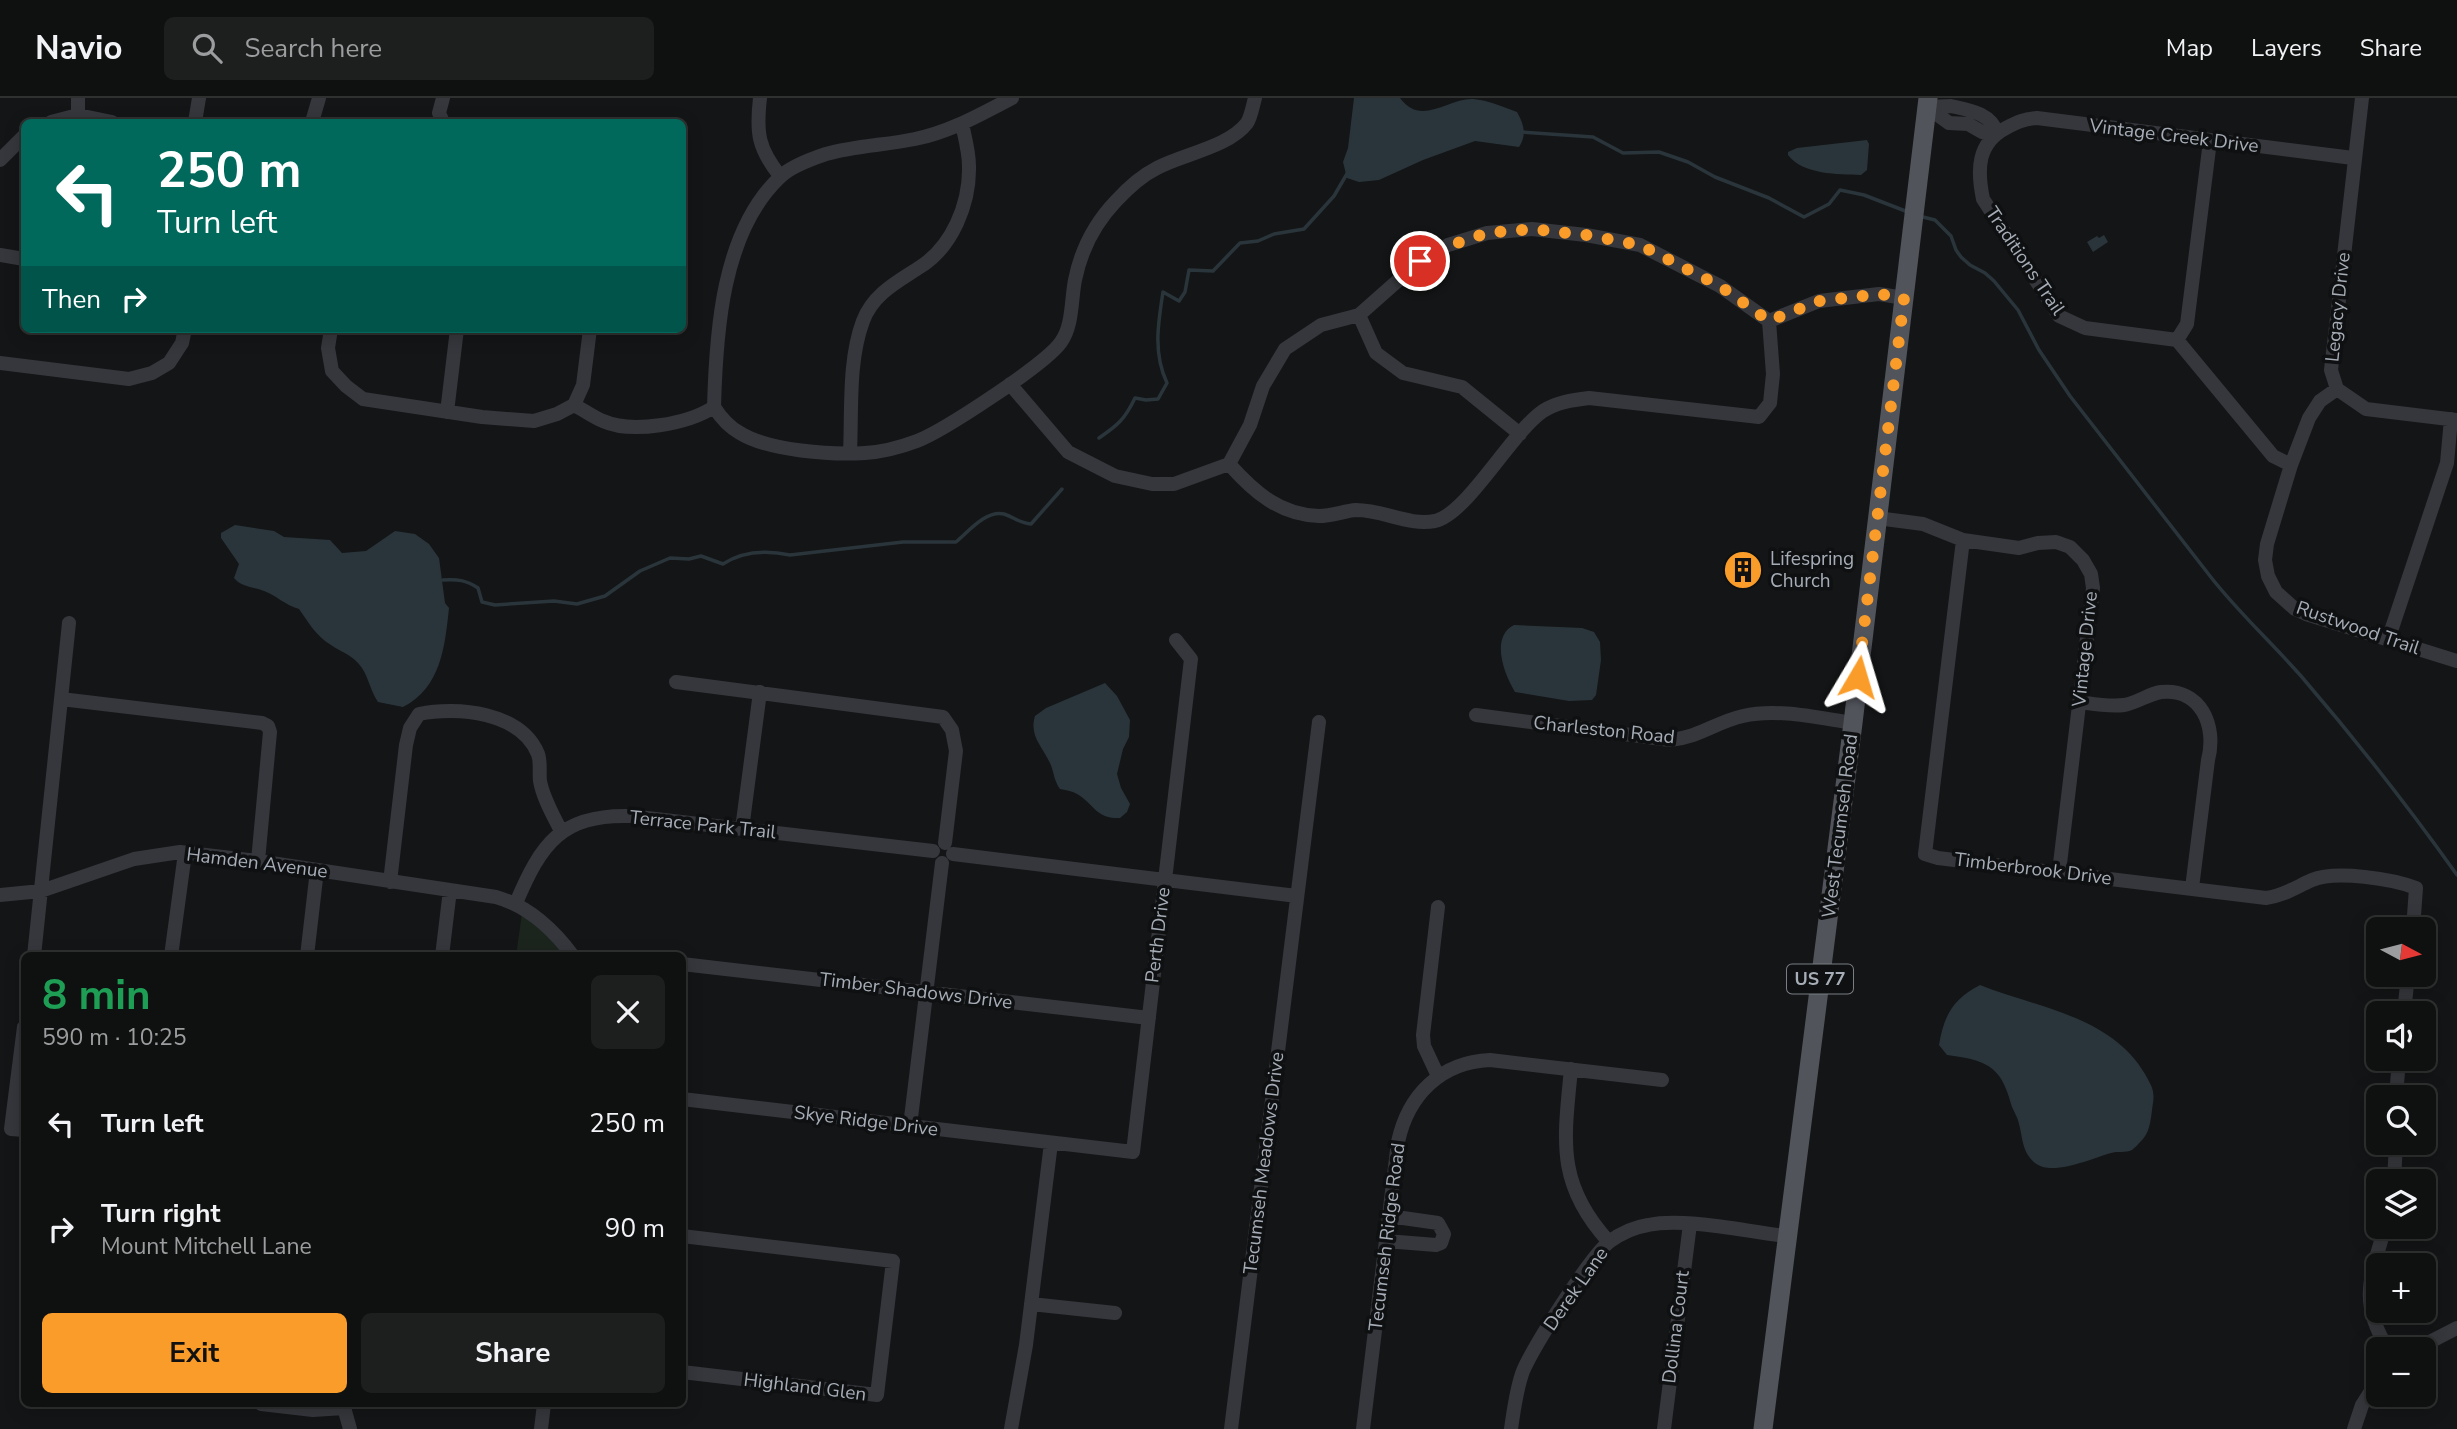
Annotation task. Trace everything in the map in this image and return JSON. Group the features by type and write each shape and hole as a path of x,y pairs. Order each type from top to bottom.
{"main road":[{"name":"West Tecumseh Road","path":"1763,1429 1853,723 1927,103"}],"street":[{"path":"78,98 78,115"},
{"path":"196,119 199,98"},
{"path":"313,119 319,98"},
{"path":"442,119 439,113 443,98"},
{"path":"760,98 758,131 762,150 780,176"},
{"path":"1012,98 962,124 917,139 827,154 780,176 744,224 734,248 720,334 714,407 722,419 736,431 754,440 850,453 887,450 917,441 945,426 1010,384 1061,343 1068,329 1075,278 1083,253 1090,235 1114,203 1137,180 1157,167 1225,140 1247,123 1255,98"},
{"name":"Legacy Drive","path":"2362,98 2353,158 2331,370 2337,389 2366,409 2454,420"},
{"path":"1927,103 1949,123 1968,124 1982,132 1997,133"},
{"path":"63,119 78,115 97,119"},
{"name":"Vintage Creek Drive","path":"1997,133 2023,119 2037,118 2353,158"},
{"path":"850,453 855,359 863,320 875,299 938,252 953,230 966,202 969,166 962,124"},
{"name":"Traditions Trail","path":"1997,133 1985,145 1979,163 1978,178 1983,199 2059,316 2085,328 2177,340"},
{"path":"0,160 21,139"},
{"path":"2210,141 2187,324 2177,340 2273,456 2291,465"},
{"path":"1010,384 1068,452 1115,476 1152,484 1174,484 1229,464 1250,425 1263,386 1285,349 1321,325 1359,314 1420,261 1448,246 1487,233 1532,229 1640,245 1720,286 1769,321"},
{"path":"0,255 21,258"},
{"path":"1769,321 1819,301 1879,294 1904,298"},
{"path":"1359,314 1376,354 1403,373 1462,387 1520,433"},
{"path":"1229,464 1266,500 1293,512 1320,516 1356,510 1384,513 1417,522 1437,520 1453,513 1520,433 1543,411 1565,401 1589,398 1759,417 1770,403 1773,374 1769,321"},
{"path":"0,363 129,379 152,373 169,363 185,333"},
{"path":"330,333 328,348 332,371 363,399 447,412 534,421 574,405 583,385 590,333"},
{"path":"447,412 457,333"},
{"name":"Rustwood Trail","path":"2337,389 2320,401 2309,418 2291,465 2267,544 2265,560 2268,576 2284,601 2306,614 2457,661"},
{"path":"574,405 603,422 621,427 679,422 703,415 714,407"},
{"path":"2388,640 2447,463 2454,420"},
{"name":"Vintage Drive","path":"1877,518 1923,524 1963,540 2019,548 2038,542 2056,542 2070,547 2083,560 2091,574 2093,588 2059,872"},
{"name":"Timberbrook Drive","path":"1963,540 1925,854 1938,858 2266,898 2277,897 2314,879 2328,876 2402,883 2416,888 2414,917"},
{"path":"34,952 69,623"},
{"name":"Perth Drive","path":"1051,1143 1133,1152 1191,659 1176,640"},
{"path":"676,682 943,717 952,730 956,751 910,1126"},
{"path":"742,829 760,692"},
{"path":"2080,702 2127,705 2161,692 2186,696 2200,706 2210,728 2212,746 2192,888"},
{"path":"61,699 262,723 268,726 270,732 258,861"},
{"path":"390,882 406,745 410,728 419,714 437,710 482,715 506,720 525,735 538,755 540,782 561,831"},
{"name":"Charleston Road","path":"1476,715 1670,740 1692,736 1739,717 1754,714 1783,714 1853,723"},
{"name":"Tecumseh Meadows Drive","path":"1231,1429 1319,722"},
{"name":"Terrace Park Trail","path":"516,903 531,868 561,831 585,820 607,815 1297,896"},
{"path":"172,952 185,853"},
{"name":"Hamden Avenue","path":"0,895 41,891 134,859 185,853 258,861 450,890 516,903"},
{"path":"307,952 317,870"},
{"path":"442,952 450,890"},
{"path":"516,903 553,932 570,952"},
{"path":"1438,907 1423,1035 1424,1046 1438,1076"},
{"name":"Timber Shadows Drive","path":"686,964 1149,1018"},
{"name":"Tecumseh Ridge Road","path":"1363,1429 1398,1142 1404,1122 1424,1088 1456,1066 1478,1060 1662,1080"},
{"path":"1571,1069 1565,1121 1567,1162 1585,1210 1609,1242"},
{"path":"18,1130 21,1078"},
{"name":"Skye Ridge Drive","path":"686,1099 1051,1143"},
{"path":"1011,1429 1031,1304 1051,1143"},
{"path":"1386,1241 1436,1245 1441,1243 1444,1234 1438,1223 1389,1216"},
{"name":"Derek Lane","path":"1511,1429 1524,1371 1579,1281 1609,1242 1646,1225 1673,1222 1787,1236"},
{"name":"Dollina Court","path":"1664,1429 1690,1224"},
{"name":"Highland Glen","path":"686,1236 893,1261 877,1395 686,1372"},
{"path":"2381,1239 2371,1271 2369,1299 2374,1325 2381,1337"},
{"path":"1031,1304 1115,1313"},
{"path":"2436,1339 2457,1328"},
{"path":"2354,1429 2366,1399"},
{"path":"287,1407 313,1410 336,1407"},
{"path":"344,1407 350,1429"},
{"path":"541,1429 544,1407"}],"shaded area":[{"path":"1354,98 1400,98 1408,106 1426,111 1464,100 1484,101 1517,112 1524,134 1519,147 1475,141 1379,180 1359,182 1347,178 1343,162 1348,148"},
{"path":"1867,140 1867,170 1861,175 1812,170 1795,162 1788,155 1788,152 1797,148"},
{"path":"2104,235 2108,242 2093,252 2087,242"},
{"path":"235,525 274,531 284,537 330,540 342,553 366,551 395,531 415,534 429,544 439,558 445,603 449,608 443,651 426,689 403,707 378,702 358,663 321,638 299,609 269,593 237,581 234,578 239,564 221,538 221,533"},
{"path":"1514,625 1582,628 1594,632 1600,642 1601,660 1596,695 1592,700 1569,701 1515,692 1501,656 1502,638"},
{"path":"1105,683 1117,696 1130,720 1129,737 1117,774 1130,804 1127,812 1120,818 1106,816 1077,794 1060,789 1034,729 1035,716 1046,708"},
{"path":"522,913 553,939 563,952 517,952"},
{"path":"1980,985 2072,1016 2093,1026 2131,1054 2145,1074 2153,1095 2148,1131 2135,1148 2062,1167 2043,1167 2031,1159 2025,1150 2007,1091 1996,1073 1981,1062 1947,1055 1939,1045 1951,1009 1963,996"}],"waterway":[{"path":"1522,132 1593,137 1623,153 1659,152 1769,198 1804,217 1829,204 1840,190 1864,195 1908,212"},
{"path":"1099,438 1120,421 1135,398 1158,399 1167,383 1158,349 1163,292 1179,301 1185,292 1189,270 1213,271 1240,243 1304,229 1334,196 1348,172"},
{"path":"1919,216 1935,220 1951,236 1961,257 1994,281 2018,310 2039,350 2070,396 2221,589 2301,676 2362,749 2457,875"},
{"path":"443,580 469,583 478,588 482,602 495,605 554,601 577,604 605,596 640,571 670,558 689,559 701,556 723,564 739,556 755,553 790,555 903,542 956,542 978,522 991,515 1004,514 1031,524 1062,489"}],"place":[{"name":"Lifespring Church","path":"1743,570"}],"route":[{"path":"1420,261 1448,246 1487,233 1532,229 1640,245 1720,286 1769,321 1819,301 1879,294 1904,298 1858,677"}]}
